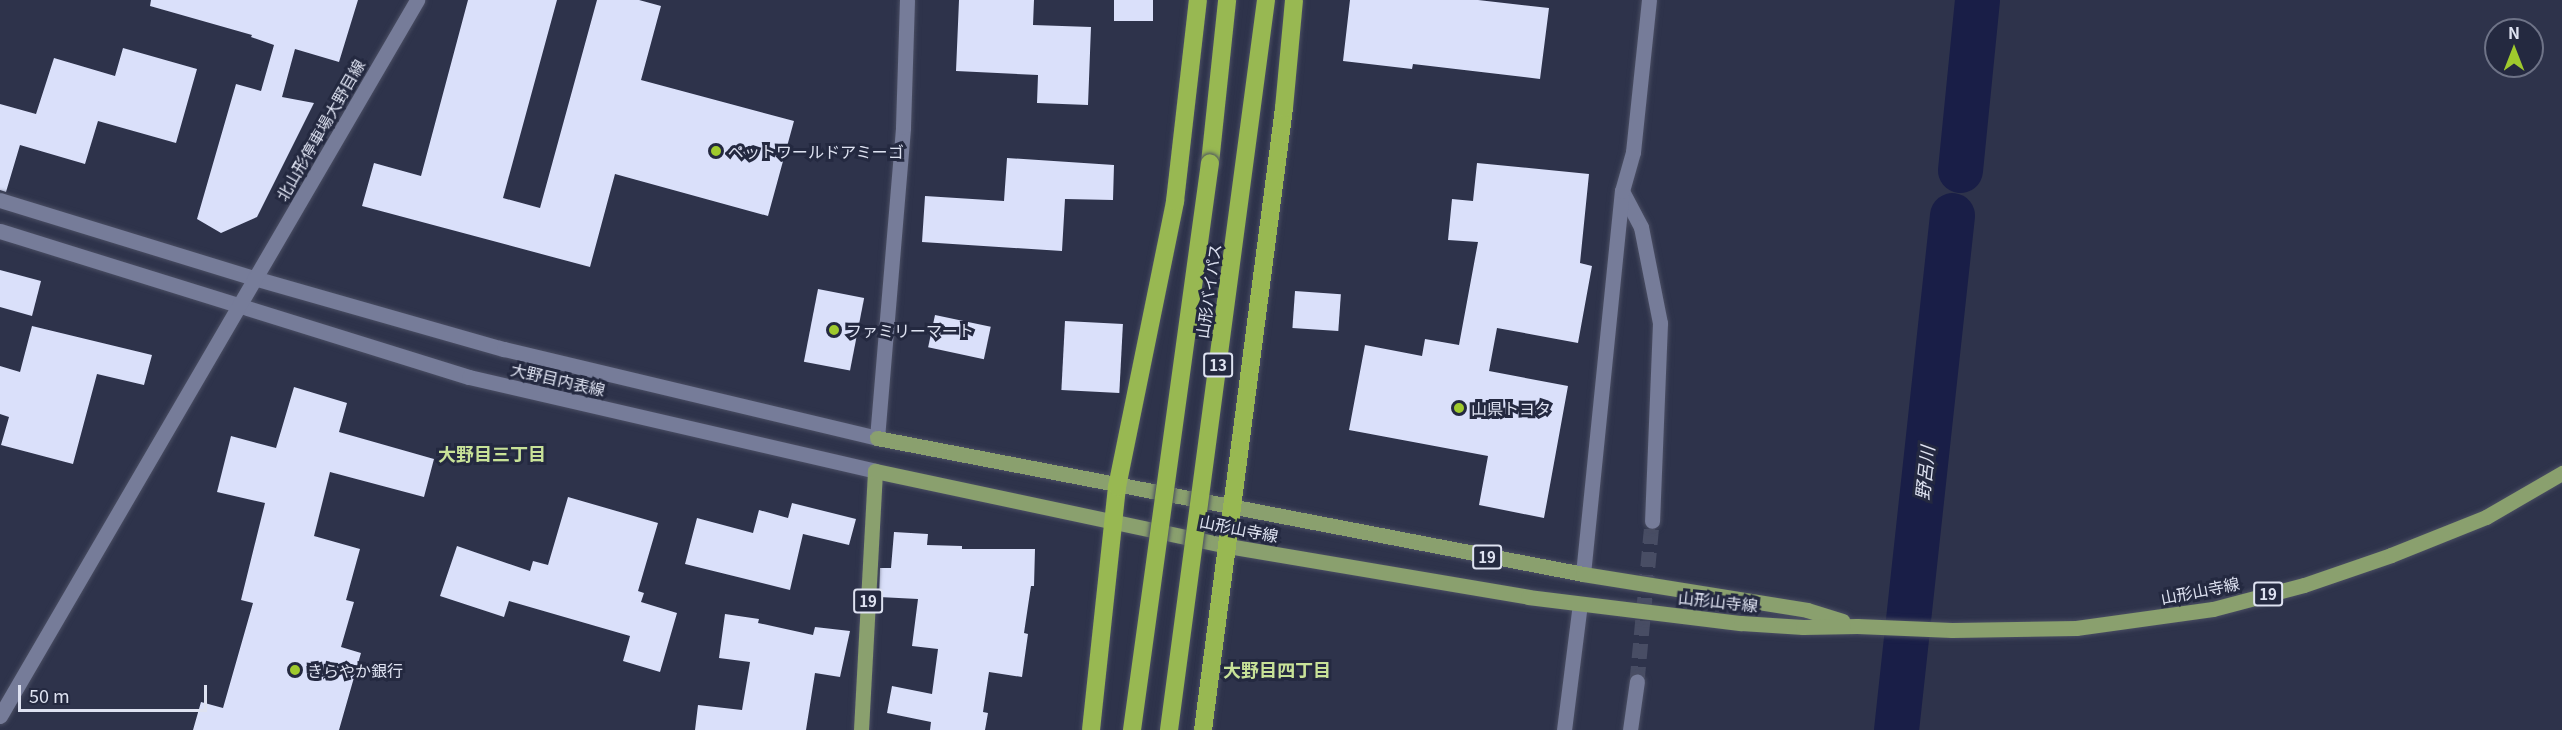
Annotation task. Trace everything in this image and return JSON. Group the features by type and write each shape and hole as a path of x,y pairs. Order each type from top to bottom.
{"highway":[{"path":"1091,730 1117,487 1175,201 1198,0"},
{"name":"山形バイパス","path":"1132,730 1210,163 1227,0"},
{"name":"山形バイパス","path":"1169,730 1266,0"},
{"path":"1203,730 1284,108 1294,0"}],"main road":[{"name":"北山形停車場大野目線","path":"0,716 417,0"},
{"path":"877,438 903,127 907,0"},
{"path":"1583,574 1622,190 1633,152 1649,0"},
{"path":"1622,190 1641,227 1660,323 1652,521"},
{"path":"0,201 254,278"},
{"path":"0,231 238,304"},
{"name":"大野目内表線","path":"254,278 504,349 877,438"},
{"name":"大野目内表線","path":"238,304 470,377 875,471"},
{"name":"山形山寺線","path":"877,438 1117,487 1583,574 1807,610 1857,626"},
{"name":"山形山寺線","path":"875,471 1228,546 1580,604 1741,623 1803,627 1857,626 1952,630 2076,628 2213,609 2304,585 2391,555 2486,517 2562,473"},
{"name":"19","path":"861,730 875,471"},
{"path":"1564,730 1580,604"},
{"path":"1630,730 1637,681"}],"building":[{"path":"151,0 358,0 339,62 295,49 282,97 314,103 257,217 221,233 197,219 236,84 261,91 274,45 251,37 252,35 150,6"},
{"path":"468,0 557,0 503,198 540,208 597,0 639,0 661,6 641,80 794,121 768,216 615,174 590,267 362,206 374,163 421,176"},
{"path":"959,0 1034,0 1033,25 1091,27 1088,105 1037,103 1038,75 956,71"},
{"path":"1114,0 1153,0 1153,21 1114,21"},
{"path":"1350,0 1478,0 1549,8 1540,79 1413,64 1412,69 1343,61"},
{"path":"123,48 197,69 176,143 98,121 85,164 20,145 6,192 0,190 0,104 36,114 54,58 115,76"},
{"path":"1007,158 1114,165 1113,200 1065,199 1062,251 922,242 925,196 1004,201"},
{"path":"1477,163 1589,174 1580,263 1592,266 1578,343 1497,328 1489,371 1568,386 1544,518 1479,505 1488,456 1349,430 1365,345 1422,356 1425,339 1459,345 1478,242 1448,240 1452,199 1473,201"},
{"path":"0,270 41,281 32,316 0,307"},
{"name":"ファミリーマート","path":"818,289 864,298 850,371 804,362"},
{"path":"1295,291 1341,294 1338,331 1292,328"},
{"path":"935,315 991,327 984,359 928,347"},
{"path":"1065,321 1123,324 1119,393 1061,390"},
{"path":"32,326 152,355 144,385 97,374 73,464 1,445 9,417 0,414 0,366 20,372"},
{"path":"294,387 347,403 339,432 434,459 424,497 330,472 314,536 360,549 346,600 354,602 341,647 361,653 339,730 193,730 201,702 223,708 253,603 241,600 265,503 217,492 231,436 276,448"},
{"path":"568,497 658,523 638,591 644,593 641,602 677,613 660,672 623,661 630,636 509,601 504,617 440,596 457,546 530,571 533,561 548,565"},
{"path":"792,503 856,519 849,545 803,534 790,590 685,564 697,518 753,533 759,510 788,518"},
{"path":"894,532 928,534 927,545 962,546 962,549 1035,549 1034,586 1031,586 1024,633 1028,634 1022,677 989,672 983,712 988,713 985,730 930,730 931,722 887,713 892,686 932,694 938,649 912,646 918,599 879,597 880,568 891,568"},
{"path":"725,614 759,619 758,623 813,635 815,627 850,631 840,677 815,673 806,730 695,730 698,705 742,710 750,662 719,658"}],"waterway":[{"name":"野呂川","path":"1960,170 1977,0"},
{"name":"野呂川","path":"1896,730 1952,215"}],"tunnel":[{"path":"1637,681 1652,521"}],"place":[{"name":"ペットワールドアミーゴ","path":"716,151"},
{"name":"ファミリーマート","path":"834,330"},
{"name":"山県トヨタ","path":"1459,408"},
{"name":"きらやか銀行","path":"295,670"}],"district":[{"name":"大野目三丁目","path":"492,453"},
{"name":"大野目四丁目","path":"1277,669"}]}
